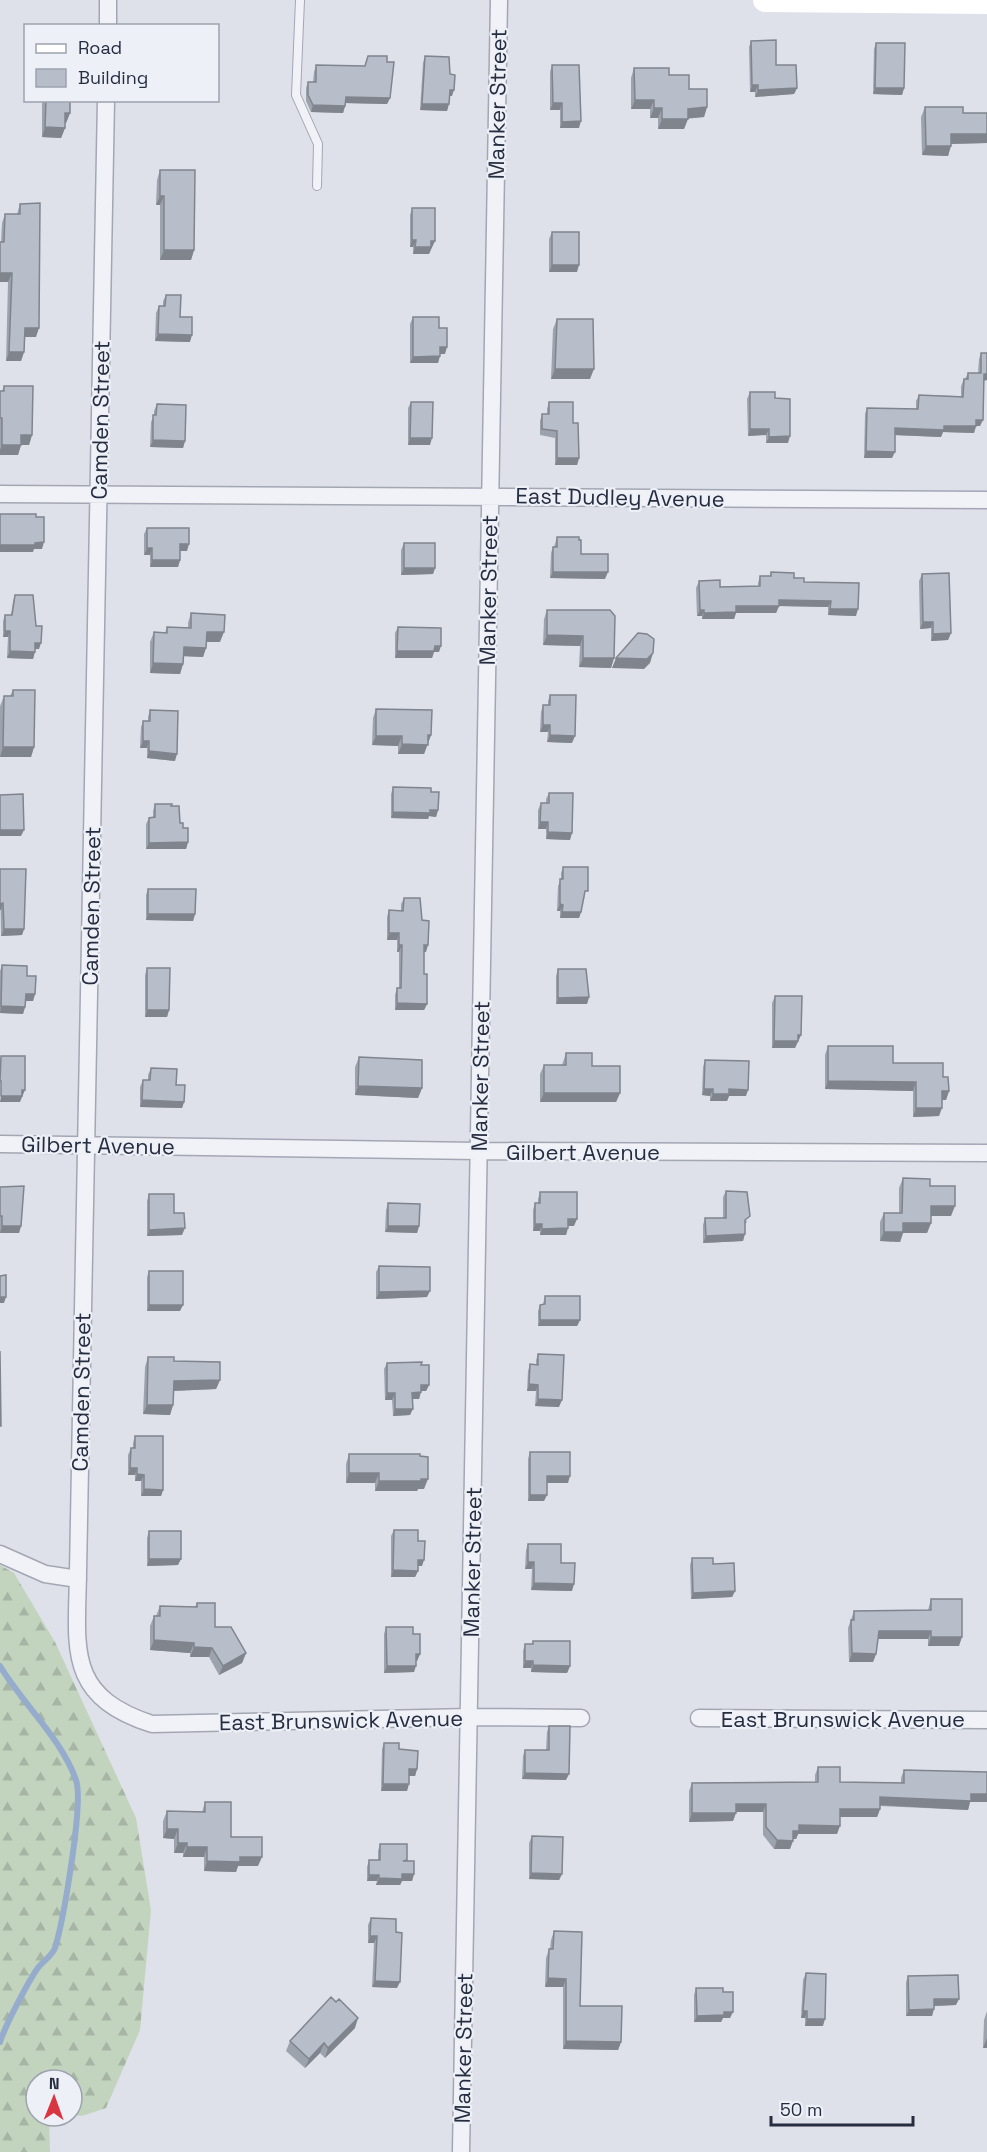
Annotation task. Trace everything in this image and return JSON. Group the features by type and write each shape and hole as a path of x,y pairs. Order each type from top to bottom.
{"street":[{"path":"108,0 108,24"},
{"name":"Manker Street","path":"461,2152 499,0"},
{"path":"765,0 987,2"},
{"name":"Camden Street","path":"106,102 78,1579 79,1660 91,1687 107,1702"},
{"name":"East Dudley Avenue","path":"0,494 987,500"},
{"name":"Gilbert Avenue","path":"0,1144 478,1151 987,1153"},
{"path":"0,1554 45,1574 78,1579"},
{"name":"East Brunswick Avenue","path":"107,1702 116,1710 152,1724 470,1717 581,1718"},
{"name":"East Brunswick Avenue","path":"699,1718 987,1720"}],"lane":[{"path":"300,0 297,95 318,144 318,186"}],"green space":[{"path":"0,1565 14,1573 55,1642 136,1818 151,1910 140,2030 106,2108 84,2115 84,2068 24,2068 24,2128 49,2128 50,2152 0,2152"}],"building":[{"path":"776,40 776,65 796,65 797,88 758,90 758,85 752,85 751,41"},
{"path":"876,43 905,43 904,88 875,88"},
{"path":"368,56 387,56 387,62 394,62 390,98 346,97 345,106 313,105 308,95 308,82 316,82 316,65 365,66"},
{"path":"425,56 449,57 450,74 455,75 454,90 450,90 449,104 422,104"},
{"path":"552,65 579,65 581,121 562,122 562,103 553,103"},
{"path":"634,68 669,68 669,75 689,75 689,89 707,89 707,107 688,109 688,119 662,119 662,108 654,108 654,100 635,100"},
{"path":"46,102 70,102 70,113 65,113 65,128 45,127"},
{"path":"925,107 963,107 963,113 987,113 987,134 951,134 951,146 926,146"},
{"path":"160,170 195,170 194,250 164,250 164,196 160,196"},
{"path":"40,203 39,328 25,328 24,352 9,352 12,273 0,273 0,242 4,242 5,214 20,214 20,204"},
{"path":"412,208 435,208 435,241 431,241 431,247 415,247 416,240 412,240"},
{"path":"552,232 579,232 579,265 552,265"},
{"path":"166,295 181,295 180,317 192,317 192,335 158,334 159,306 165,306"},
{"path":"413,317 439,317 439,328 447,328 447,347 440,347 440,356 413,357"},
{"path":"557,319 593,319 594,369 555,369"},
{"path":"981,353 987,353 987,374 984,374 983,420 976,420 976,426 944,426 944,430 895,428 895,452 866,451 867,408 918,409 919,395 963,397 964,379 968,379 968,373 981,373"},
{"path":"4,386 33,386 32,435 21,435 21,445 2,445 0,391 4,391"},
{"path":"750,392 775,392 775,398 790,399 790,436 769,437 769,429 750,429"},
{"path":"411,402 433,402 432,438 410,438"},
{"path":"549,402 573,402 573,423 578,423 579,458 557,458 557,431 542,429 542,414 549,414"},
{"path":"157,404 186,405 185,441 153,440 153,415 156,415"},
{"path":"0,514 36,514 36,517 44,517 44,542 35,543 35,545 0,545"},
{"path":"147,528 189,528 189,544 180,544 180,560 152,560 152,548 147,548"},
{"path":"557,537 579,537 581,554 608,554 608,572 553,572 553,547 557,547"},
{"path":"404,543 435,543 435,568 404,568"},
{"path":"771,572 794,573 794,578 804,578 804,582 859,583 858,609 830,609 831,601 779,600 779,606 736,606 736,612 704,613 704,610 700,610 699,581 720,580 720,587 760,586 760,576 771,576"},
{"path":"949,573 951,633 933,634 933,622 923,622 922,574"},
{"path":"15,595 33,595 36,626 42,626 41,643 35,643 35,652 10,651 10,631 5,631 5,615 12,615"},
{"path":"547,610 610,610 615,616 614,658 583,658 583,636 547,635"},
{"path":"191,613 225,615 224,632 207,632 206,648 184,647 183,664 153,663 154,632 167,633 167,627 191,628"},
{"path":"398,627 441,628 441,646 435,646 434,651 397,651"},
{"path":"638,633 647,634 654,639 653,653 647,659 616,658"},
{"path":"13,690 35,690 34,747 3,747 4,696 13,696"},
{"path":"550,695 576,695 575,736 550,735 550,725 543,725 543,705 550,705"},
{"path":"376,709 432,710 431,735 428,735 428,745 402,744 402,736 376,736"},
{"path":"150,710 178,711 177,754 149,751 149,741 143,741 143,721 150,721"},
{"path":"393,787 431,788 431,792 439,792 438,810 430,810 430,813 393,812"},
{"path":"549,793 573,793 572,833 548,832 548,822 540,822 541,803 549,803"},
{"path":"23,794 24,830 0,830 0,795"},
{"path":"155,804 179,806 180,823 183,823 183,828 188,828 188,842 149,843 149,818 155,817"},
{"path":"563,867 588,867 588,891 585,891 581,912 562,912 560,879 563,879"},
{"path":"0,869 26,869 24,929 4,929 3,903 0,904"},
{"path":"148,889 196,889 195,914 148,914"},
{"path":"404,898 420,898 422,920 429,921 428,945 424,945 427,1004 397,1003 397,988 401,988 402,945 399,945 399,933 389,933 389,910 403,911"},
{"path":"2,965 27,966 27,976 36,976 35,994 26,994 25,1007 1,1006"},
{"path":"147,968 170,968 169,1010 147,1010"},
{"path":"558,969 586,969 589,997 558,998"},
{"path":"775,996 802,996 801,1035 798,1035 798,1041 774,1041"},
{"path":"828,1046 893,1046 893,1063 943,1063 943,1077 948,1077 949,1091 942,1091 942,1108 916,1108 916,1082 828,1081"},
{"path":"566,1053 592,1053 592,1066 620,1066 620,1093 544,1093 544,1065 566,1065"},
{"path":"1,1056 25,1056 25,1090 22,1090 22,1096 1,1096"},
{"path":"359,1057 422,1060 422,1088 358,1086"},
{"path":"705,1060 749,1061 748,1090 729,1089 729,1094 713,1094 713,1089 704,1089"},
{"path":"151,1068 177,1069 176,1085 185,1085 184,1102 142,1100 143,1080 150,1080"},
{"path":"903,1178 930,1179 930,1186 955,1186 955,1206 931,1206 931,1223 903,1223 903,1232 884,1232 884,1213 902,1213"},
{"path":"24,1186 21,1226 2,1226 0,1187"},
{"path":"726,1191 747,1192 750,1216 745,1220 745,1234 706,1236 705,1218 726,1218"},
{"path":"540,1192 577,1192 577,1219 568,1219 568,1228 542,1229 542,1224 535,1224 535,1203 540,1203"},
{"path":"149,1194 174,1194 174,1213 184,1213 185,1228 149,1230"},
{"path":"388,1203 420,1204 419,1226 388,1226"},
{"path":"379,1266 430,1267 430,1291 379,1292"},
{"path":"149,1271 183,1271 183,1305 149,1305"},
{"path":"6,1275 6,1297 0,1297 0,1276"},
{"path":"545,1296 580,1296 580,1320 540,1320 540,1305 545,1304"},
{"path":"0,1351 1,1426 0,1426"},
{"path":"538,1354 564,1355 562,1400 538,1399 538,1385 529,1384 530,1364 538,1365"},
{"path":"148,1357 174,1357 174,1361 220,1362 220,1380 174,1381 173,1405 147,1405"},
{"path":"422,1362 421,1365 429,1365 429,1385 421,1385 421,1392 412,1393 413,1409 395,1409 395,1393 387,1393 387,1363"},
{"path":"135,1436 163,1436 163,1490 144,1489 144,1475 137,1474 137,1468 130,1468 131,1448 135,1448"},
{"path":"530,1452 570,1452 570,1476 547,1476 547,1495 530,1495"},
{"path":"349,1454 420,1454 420,1456 428,1457 428,1479 379,1481 379,1473 349,1473"},
{"path":"394,1530 418,1530 418,1541 425,1541 424,1560 418,1560 418,1571 393,1570"},
{"path":"149,1531 181,1531 181,1559 149,1559"},
{"path":"528,1544 561,1544 561,1563 575,1563 574,1584 534,1583 534,1562 528,1562"},
{"path":"692,1558 713,1558 713,1564 734,1563 735,1591 693,1593"},
{"path":"931,1599 962,1599 962,1637 931,1637 931,1631 879,1631 876,1654 852,1653 851,1620 854,1620 854,1611 931,1610"},
{"path":"197,1603 215,1603 215,1627 231,1627 246,1653 223,1666 212,1648 194,1647 194,1643 154,1640 154,1616 160,1616 160,1606 197,1607"},
{"path":"386,1627 413,1627 413,1634 420,1634 420,1654 416,1654 416,1666 387,1666"},
{"path":"533,1641 570,1641 570,1666 533,1665 533,1661 525,1661 525,1644 533,1644"},
{"path":"549,1726 570,1726 569,1774 525,1773 525,1750 549,1750"},
{"path":"384,1743 399,1743 399,1749 418,1751 417,1769 409,1769 409,1784 383,1784"},
{"path":"818,1767 840,1767 840,1782 904,1783 904,1770 987,1772 987,1794 971,1794 971,1801 880,1797 880,1809 840,1809 840,1826 799,1825 799,1831 793,1831 793,1841 777,1840 766,1827 766,1804 736,1804 736,1813 692,1813 692,1783 818,1782"},
{"path":"205,1802 231,1802 231,1837 262,1837 262,1857 240,1857 240,1862 207,1861 207,1847 187,1847 187,1843 178,1843 178,1829 167,1829 167,1811 205,1812"},
{"path":"532,1836 563,1837 562,1874 531,1873"},
{"path":"380,1844 407,1844 407,1860 403,1861 414,1861 414,1874 402,1874 402,1879 369,1875 369,1860 380,1860"},
{"path":"371,1918 396,1919 396,1932 402,1933 400,1982 375,1981 377,1936 370,1936"},
{"path":"554,1931 582,1932 580,2006 622,2006 621,2042 566,2041 566,1979 548,1978 549,1949 553,1949"},
{"path":"806,1973 826,1974 825,2019 807,2019 807,2011 803,2011"},
{"path":"958,1975 959,1999 934,1999 934,2009 909,2010 908,1976"},
{"path":"696,1988 723,1988 723,1992 733,1992 733,2012 724,2012 724,2015 697,2016"},
{"path":"331,1997 336,2002 339,1999 358,2018 328,2048 324,2043 309,2059 290,2041"}],"waterway":[{"path":"0,1666 61,1750 76,1780 78,1793 72,1863 55,1948 37,1969 11,2016 0,2042"}]}
